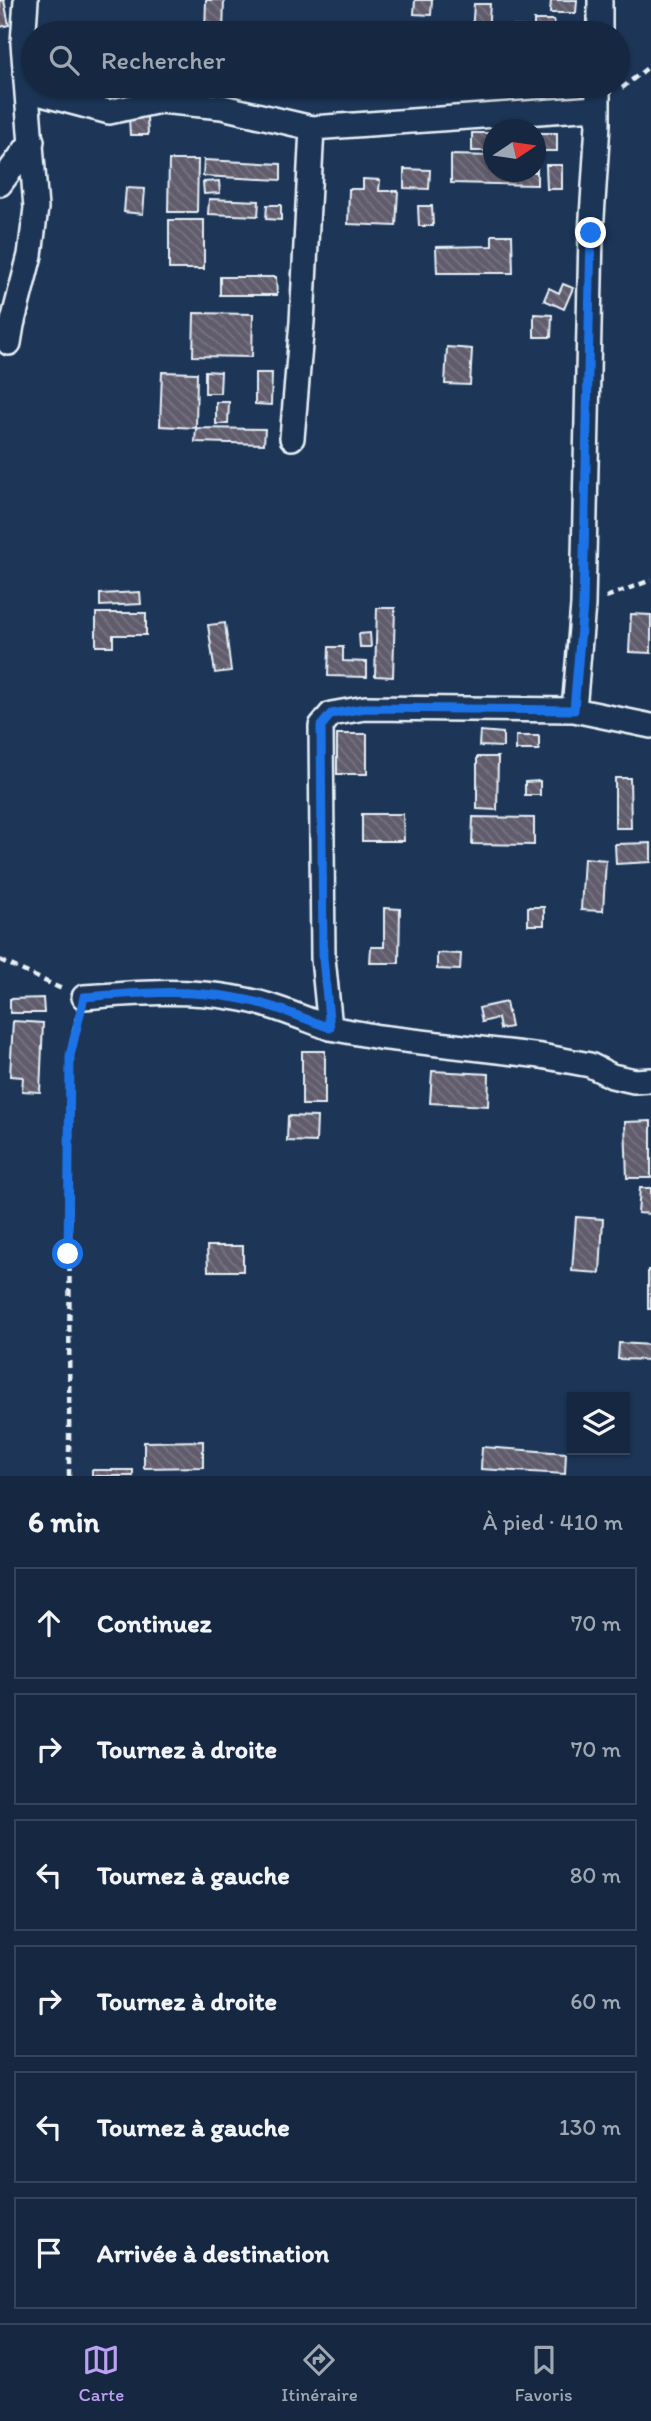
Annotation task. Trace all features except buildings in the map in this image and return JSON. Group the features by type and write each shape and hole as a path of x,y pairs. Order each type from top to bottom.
{"street":[{"path":"25,21 26,0"},
{"path":"600,0 600,21"},
{"path":"9,343 30,255 36,208 28,98"},
{"path":"60,98 110,111 160,101 222,107 312,128 588,98"},
{"path":"574,710 583,605 591,233 598,124 597,98"},
{"path":"292,438 302,321 312,128"},
{"path":"0,184 32,141"},
{"path":"330,1028 323,958 321,726 331,714 365,708 574,710 651,726"},
{"path":"84,997 122,993 180,993 236,998 330,1028 379,1037 541,1056 590,1065 612,1076 634,1081 651,1080"}],"path":[{"path":"583,605 651,580"},
{"path":"0,960 56,987 84,997 70,1056 69,1476"}],"route":[{"path":"68,1254 70,1056 84,997 122,993 180,993 236,998 330,1028 323,958 321,726 331,714 365,708 574,710 583,605 591,233"}]}
